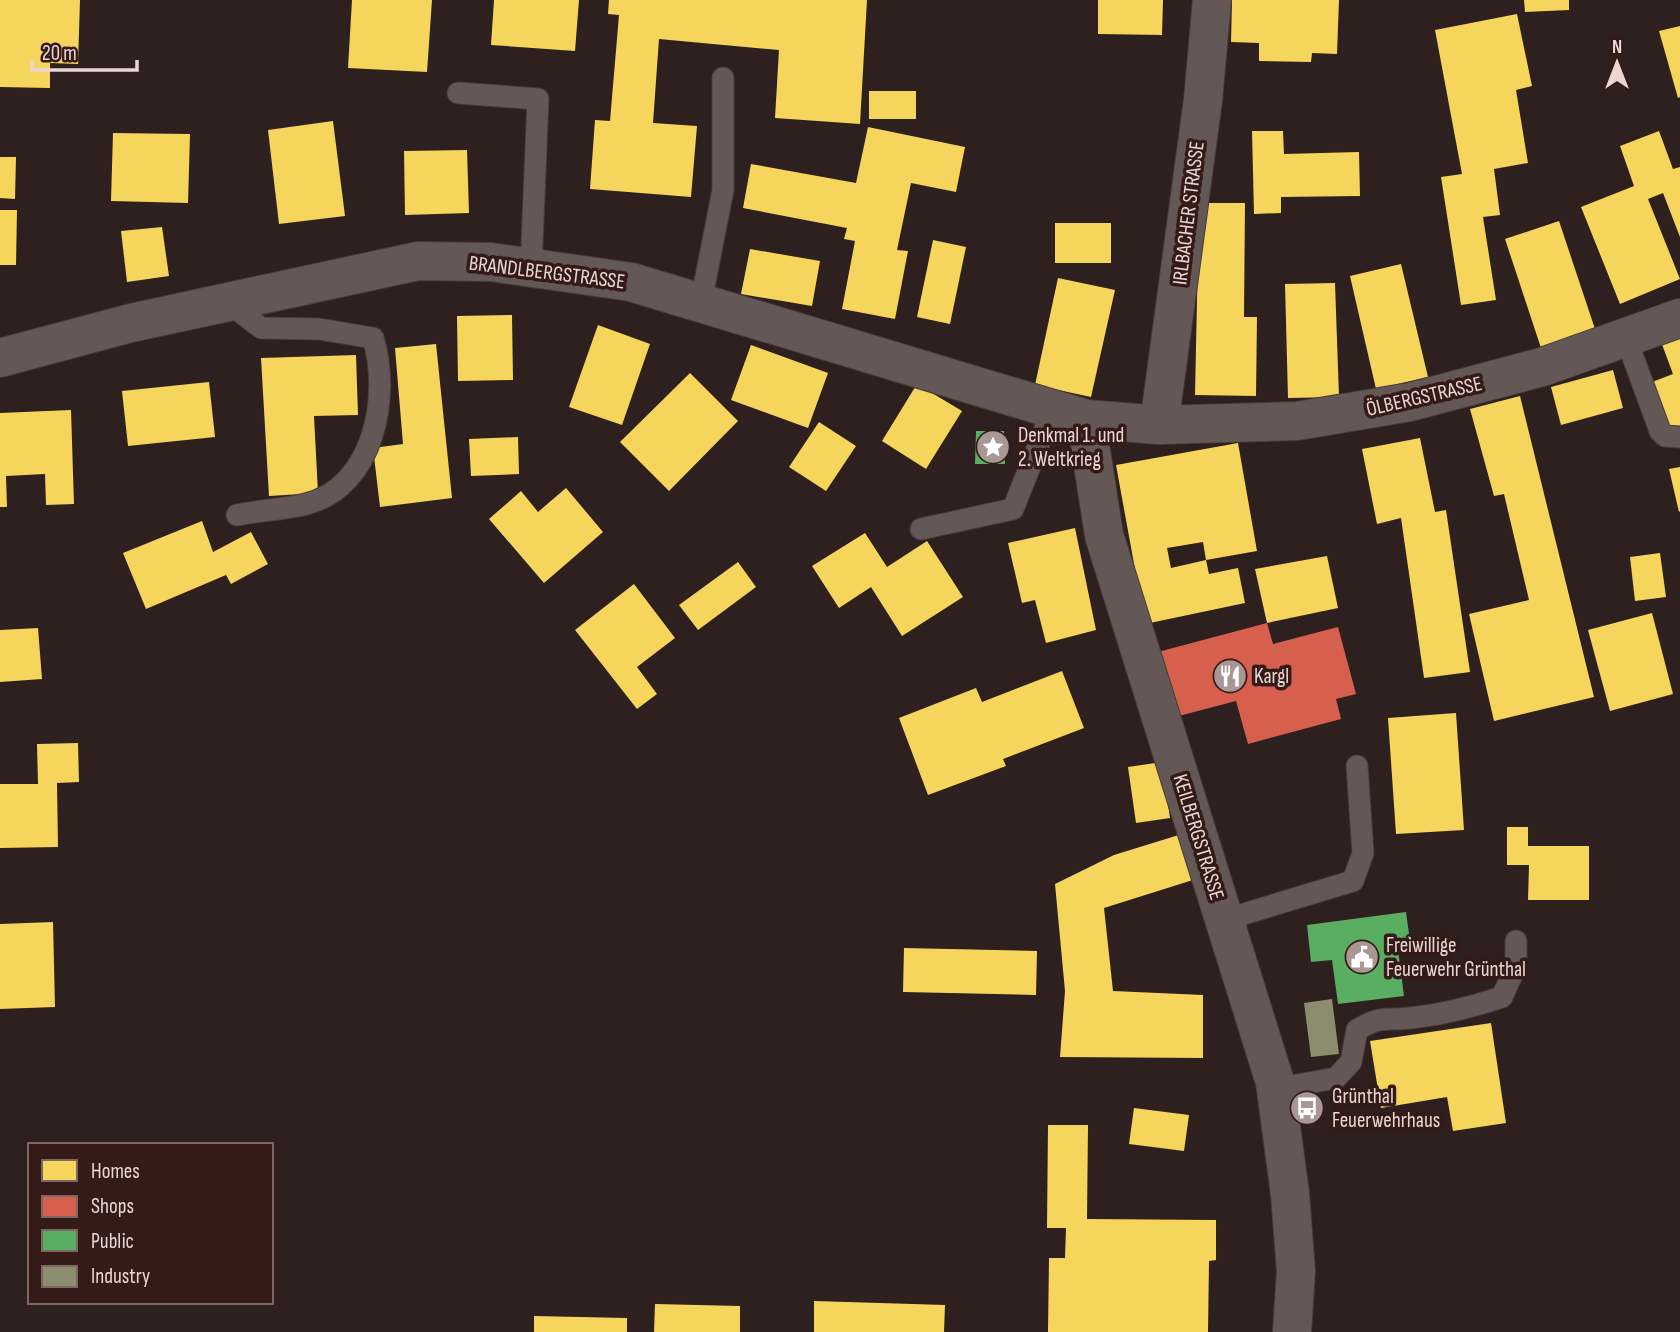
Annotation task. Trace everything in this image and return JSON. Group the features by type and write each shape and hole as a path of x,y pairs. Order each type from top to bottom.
{"street":[{"name":"IRLBACHER STRASSE","path":"1159,425 1199,127 1212,0"},
{"name":"BRANDLBERGSTRASSE","path":"0,358 226,301 418,261 491,262 631,282 1070,414"},
{"name":"ÖLBERGSTRASSE","path":"1159,425 1297,421 1410,402 1542,368 1680,318"},
{"path":"1070,414 1159,425"},
{"name":"KEILBERGSTRASSE","path":"1070,414 1104,535 1275,1089 1290,1194 1296,1270 1292,1332"}],"lane":[{"path":"701,302 723,190 723,78"},
{"path":"458,93 538,99 531,268"},
{"path":"226,301 261,328 319,329 373,338 381,362 378,406 363,462 338,490 308,504 237,515"},
{"path":"1626,338 1660,431 1665,436 1680,437"},
{"path":"921,529 1013,509 1070,414"},
{"path":"1224,920 1353,881 1363,853 1357,766"},
{"path":"1275,1089 1336,1078 1352,1062 1357,1030 1375,1019 1409,1019 1469,1007 1502,997 1516,966 1516,941"}],"building: Homes":[{"path":"0,0 80,0 78,64 50,63 50,88 0,87"},
{"path":"352,0 432,0 427,72 348,68"},
{"path":"494,0 579,0 575,51 491,45"},
{"path":"609,0 867,0 860,124 775,118 779,50 659,39 653,123 697,126 691,197 590,189 595,120 610,121 619,15 608,14"},
{"path":"1098,0 1163,0 1162,35 1098,34"},
{"path":"1232,0 1339,0 1337,54 1312,53 1311,62 1259,61 1259,43 1231,42"},
{"path":"1524,0 1569,0 1569,10 1525,12"},
{"path":"1517,14 1532,86 1516,90 1528,163 1494,169 1500,215 1483,217 1496,300 1461,305 1441,177 1462,174 1435,30"},
{"path":"1680,26 1680,97 1678,98 1659,31"},
{"path":"869,91 916,91 916,119 869,119"},
{"path":"333,121 345,216 279,224 268,130"},
{"path":"868,127 965,147 956,192 911,183 897,250 908,251 895,319 842,309 855,241 844,239 847,228 743,208 751,164 856,183"},
{"path":"1252,131 1283,131 1284,154 1359,152 1360,196 1281,197 1281,213 1254,214"},
{"path":"1659,131 1673,169 1680,167 1680,237 1663,193 1648,199 1680,279 1620,304 1581,207 1634,186 1620,146"},
{"path":"113,133 190,134 188,203 111,201"},
{"path":"467,150 469,213 405,215 404,151"},
{"path":"0,157 16,157 15,199 0,198"},
{"path":"1199,203 1245,203 1244,317 1257,317 1256,396 1195,395"},
{"path":"0,210 17,210 16,265 0,265"},
{"path":"1559,221 1596,332 1542,351 1505,239"},
{"path":"1055,223 1111,223 1111,263 1055,263"},
{"path":"162,227 169,276 127,282 121,231"},
{"path":"933,240 966,247 950,324 917,317"},
{"path":"750,249 820,261 812,306 741,294"},
{"path":"1401,264 1428,377 1376,389 1350,276"},
{"path":"1058,278 1115,290 1091,397 1035,385"},
{"path":"1335,283 1339,397 1288,398 1285,284"},
{"path":"512,315 513,380 458,381 457,316"},
{"path":"598,325 650,344 622,425 569,407"},
{"path":"1680,332 1680,426 1665,432 1647,384 1673,374 1660,339"},
{"path":"436,344 452,498 380,507 373,448 403,444 395,348"},
{"path":"751,345 828,373 808,428 731,400"},
{"path":"356,355 358,415 314,416 318,493 269,496 261,358"},
{"path":"1613,370 1623,408 1561,425 1551,387"},
{"path":"690,373 738,421 669,491 620,442"},
{"path":"209,382 215,437 128,446 122,391"},
{"path":"917,384 962,411 926,469 882,441"},
{"path":"1520,396 1594,697 1494,721 1469,614 1529,600 1504,494 1494,496 1470,409"},
{"path":"71,410 74,504 46,505 45,474 6,476 7,507 0,507 0,413"},
{"path":"819,422 856,446 826,491 789,467"},
{"path":"518,437 519,474 471,476 469,439"},
{"path":"1420,438 1435,512 1446,510 1470,672 1424,678 1401,518 1377,524 1362,449"},
{"path":"1238,443 1257,551 1206,560 1209,574 1238,568 1245,603 1145,624 1116,465","holes":["1203,542 1206,560 1171,568 1167,548"]},
{"path":"1680,467 1680,511 1679,512 1669,469"},
{"path":"566,488 603,532 544,583 489,519 521,491 538,512"},
{"path":"202,521 213,552 251,532 268,564 231,584 226,575 146,609 123,553"},
{"path":"1075,528 1096,630 1046,643 1035,600 1022,603 1008,543"},
{"path":"865,533 887,567 927,541 963,597 902,636 871,587 839,608 812,566"},
{"path":"1660,553 1666,597 1635,601 1630,557"},
{"path":"1327,556 1338,608 1267,623 1255,569"},
{"path":"738,562 756,587 698,630 679,605"},
{"path":"634,584 675,638 637,667 657,694 637,709 575,630"},
{"path":"1652,613 1673,694 1610,711 1588,630"},
{"path":"38,628 42,679 0,682 0,630"},
{"path":"1062,671 1084,728 1003,759 1006,766 928,795 899,718 976,688 982,702"},
{"path":"1456,713 1464,830 1396,834 1388,718"},
{"path":"78,743 79,782 57,783 58,847 0,848 0,784 38,784 37,744"},
{"path":"1162,762 1170,818 1136,823 1128,767"},
{"path":"1507,827 1528,827 1528,846 1589,846 1589,900 1528,900 1529,865 1507,865"},
{"path":"1182,834 1196,879 1104,908 1113,991 1203,995 1203,1058 1060,1057 1065,991 1055,884 1114,855"},
{"path":"53,922 55,1007 0,1009 0,924"},
{"path":"904,948 1037,951 1036,995 903,992"},
{"path":"1491,1023 1506,1123 1453,1131 1447,1097 1381,1108 1370,1041"},
{"path":"1134,1108 1189,1115 1184,1151 1129,1144"},
{"path":"1048,1125 1088,1125 1087,1219 1216,1220 1216,1260 1209,1261 1208,1332 1048,1332 1049,1258 1065,1258 1066,1228 1047,1228"},
{"path":"814,1301 945,1305 944,1332 814,1332"},
{"path":"655,1304 740,1306 740,1332 654,1332"},
{"path":"534,1316 627,1318 627,1332 534,1332"}],"building: Shops":[{"path":"1267,623 1273,644 1338,627 1356,694 1336,699 1341,719 1248,744 1236,701 1171,718 1154,653"}],"building: Public":[{"path":"976,431 1004,431 1005,464 975,464"},
{"path":"1406,912 1411,948 1398,950 1404,996 1338,1004 1332,960 1311,962 1307,925"}],"building: Industry":[{"path":"1332,999 1339,1054 1311,1057 1304,1003"}],"place":[{"name":"Denkmal 1. und 2. Weltkrieg","path":"993,447"},
{"name":"Kargl","path":"1230,676"},
{"name":"Freiwillige Feuerwehr Grünthal","path":"1362,957"},
{"name":"Grünthal Feuerwehrhaus","path":"1307,1108"}]}
